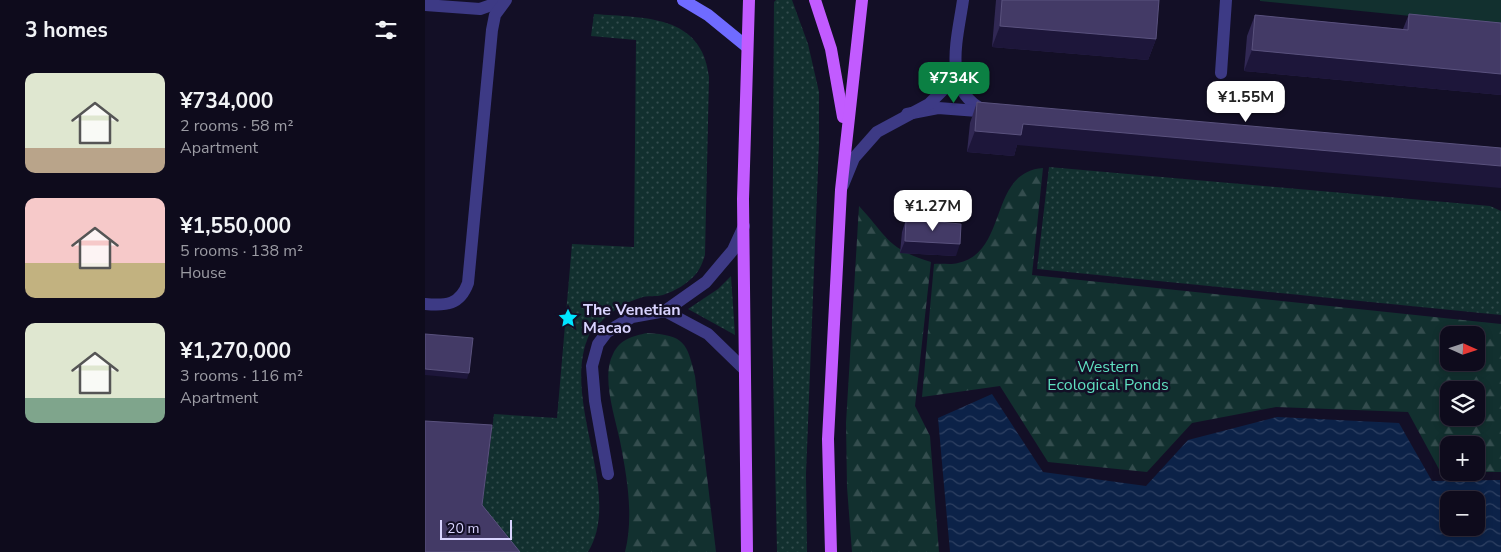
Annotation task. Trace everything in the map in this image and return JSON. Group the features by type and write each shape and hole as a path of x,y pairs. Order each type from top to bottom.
{"main road":[{"path":"683,0 709,15 746,46"},
{"path":"747,552 743,199 746,46 749,0"},
{"path":"815,0 831,49 840,88 846,137"},
{"path":"831,552 828,439 841,190 862,0"}],"street":[{"path":"425,5 480,9 506,0"},
{"path":"425,304 449,305 459,300 468,283 492,30 495,14 506,0"},
{"path":"907,114 938,108 994,112 976,106 965,96 957,83 955,68 963,0"},
{"path":"1221,73 1226,0"},
{"path":"841,190 855,158 877,132 907,114 929,104 945,88 955,68"},
{"path":"608,474 595,401 592,366 598,344 607,332 632,317 665,311 706,282 733,250 744,226"},
{"path":"665,311 708,334 744,369"}],"green space":[{"path":"776,0 792,0 808,44 819,92 819,143 806,474 807,552 777,552 772,324 774,2"},
{"path":"1501,0 1501,25 1260,1"},
{"path":"594,14 651,19 668,23 683,30 695,41 704,56 709,77 705,255 697,273 685,284 663,295 643,297 623,305 608,315 589,335 582,361 582,388 599,502 597,528 588,552 503,552 480,522 494,414 557,418 572,244 634,247 636,40 591,36"},
{"path":"1049,167 1490,206 1501,211 1501,315 1037,269"},
{"name":"Western Ecological Ponds","path":"1043,168 1032,275 1501,324 1501,472 1485,472 1485,436 1440,436 1440,471 1408,412 1276,407 1192,423 1147,472 1048,462 1000,386 922,397 934,264 955,264 974,256 985,244 1005,197 1014,183 1026,173"},
{"path":"859,206 896,246 905,252 931,262 915,406 930,436 939,552 852,552 847,487 846,423"},
{"path":"731,276 735,335 688,309 718,289"},
{"path":"647,333 660,334 677,339 686,348 689,356 695,376 716,552 625,552 629,525 627,482 610,397 608,374 613,354 619,345 632,337"}],"water":[{"path":"992,394 1043,472 1146,486 1188,440 1277,417 1399,423 1432,481 1500,480 1501,552 950,552 938,418"}],"building":[{"path":"1002,0 1159,0 1156,39 1000,26"},
{"path":"1409,14 1501,23 1501,74 1252,50 1255,15 1408,30"},
{"path":"977,102 1501,148 1501,166 1023,124 1021,135 975,131"},
{"path":"906,219 961,224 960,244 905,241"},
{"path":"425,334 473,338 469,373 425,369"},
{"path":"425,421 492,425 482,505 520,552 425,552"}],"place":[{"name":"The Venetian Macao","path":"568,318"}]}
